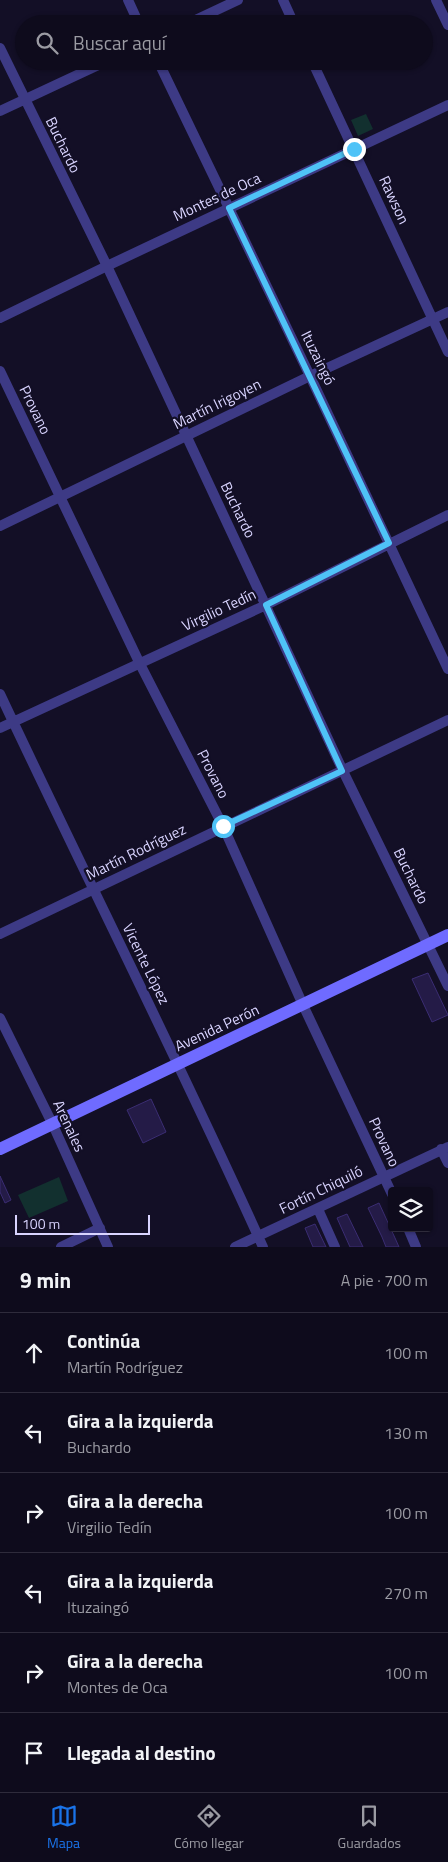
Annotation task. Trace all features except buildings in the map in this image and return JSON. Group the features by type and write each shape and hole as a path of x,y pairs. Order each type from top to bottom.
{"main road":[{"name":"Avenida Perón","path":"0,1149 448,935"}],"street":[{"path":"128,0 135,15"},
{"path":"207,15 238,0"},
{"path":"283,0 290,15"},
{"path":"436,0 448,24"},
{"name":"Buchardo","path":"0,48 107,266 342,771 448,986"},
{"path":"0,111 88,70"},
{"name":"Ituzaingó","path":"162,70 310,376 448,670"},
{"name":"Rawson","path":"316,70 448,352"},
{"name":"Montes de Oca","path":"0,318 448,104"},
{"name":"Martín Irigoyen","path":"0,526 186,435 448,312"},
{"name":"Provano","path":"0,371 140,664 223,826 303,1005 389,1187"},
{"name":"Virgilio Tedín","path":"0,728 266,605 448,515"},
{"name":"Vicente López","path":"0,694 178,1064 263,1247"},
{"name":"Martín Rodríguez","path":"0,934 448,720"},
{"name":"Arenales","path":"0,1018 53,1125 108,1247"},
{"path":"445,1148 448,1163"},
{"name":"Fortín Chiquiló","path":"235,1247 445,1148"},
{"path":"318,1209 335,1247"},
{"path":"62,1247 100,1228"},
{"path":"410,1232 416,1247"}],"green space":[{"path":"366,114 373,129 358,136 351,120"},
{"path":"59,1177 68,1201 29,1218 18,1195"}],"route":[{"path":"223,826 342,771 266,605 389,543 229,208 354,149"}]}
